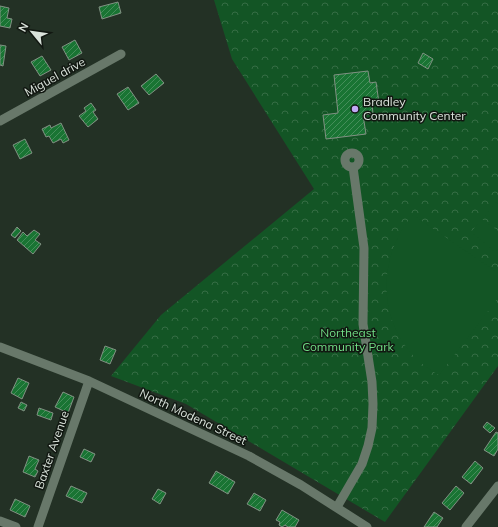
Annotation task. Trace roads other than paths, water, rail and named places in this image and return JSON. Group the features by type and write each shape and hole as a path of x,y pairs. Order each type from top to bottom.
{"street":[{"name":"Miguel drive","path":"0,121 121,54"},
{"path":"337,507 362,464 372,428 372,382 363,324 364,248 353,167"},
{"name":"North Modena Street","path":"0,347 89,381 249,456 301,484 368,527"},
{"name":"Baxter Avenue","path":"38,527 89,381"},
{"path":"466,527 498,486"},
{"path":"0,521 16,527"}],"place":[{"name":"Bradley Community Center","path":"355,109"}],"park label":[{"name":"Northeast Community Park","path":"348,340"}]}
